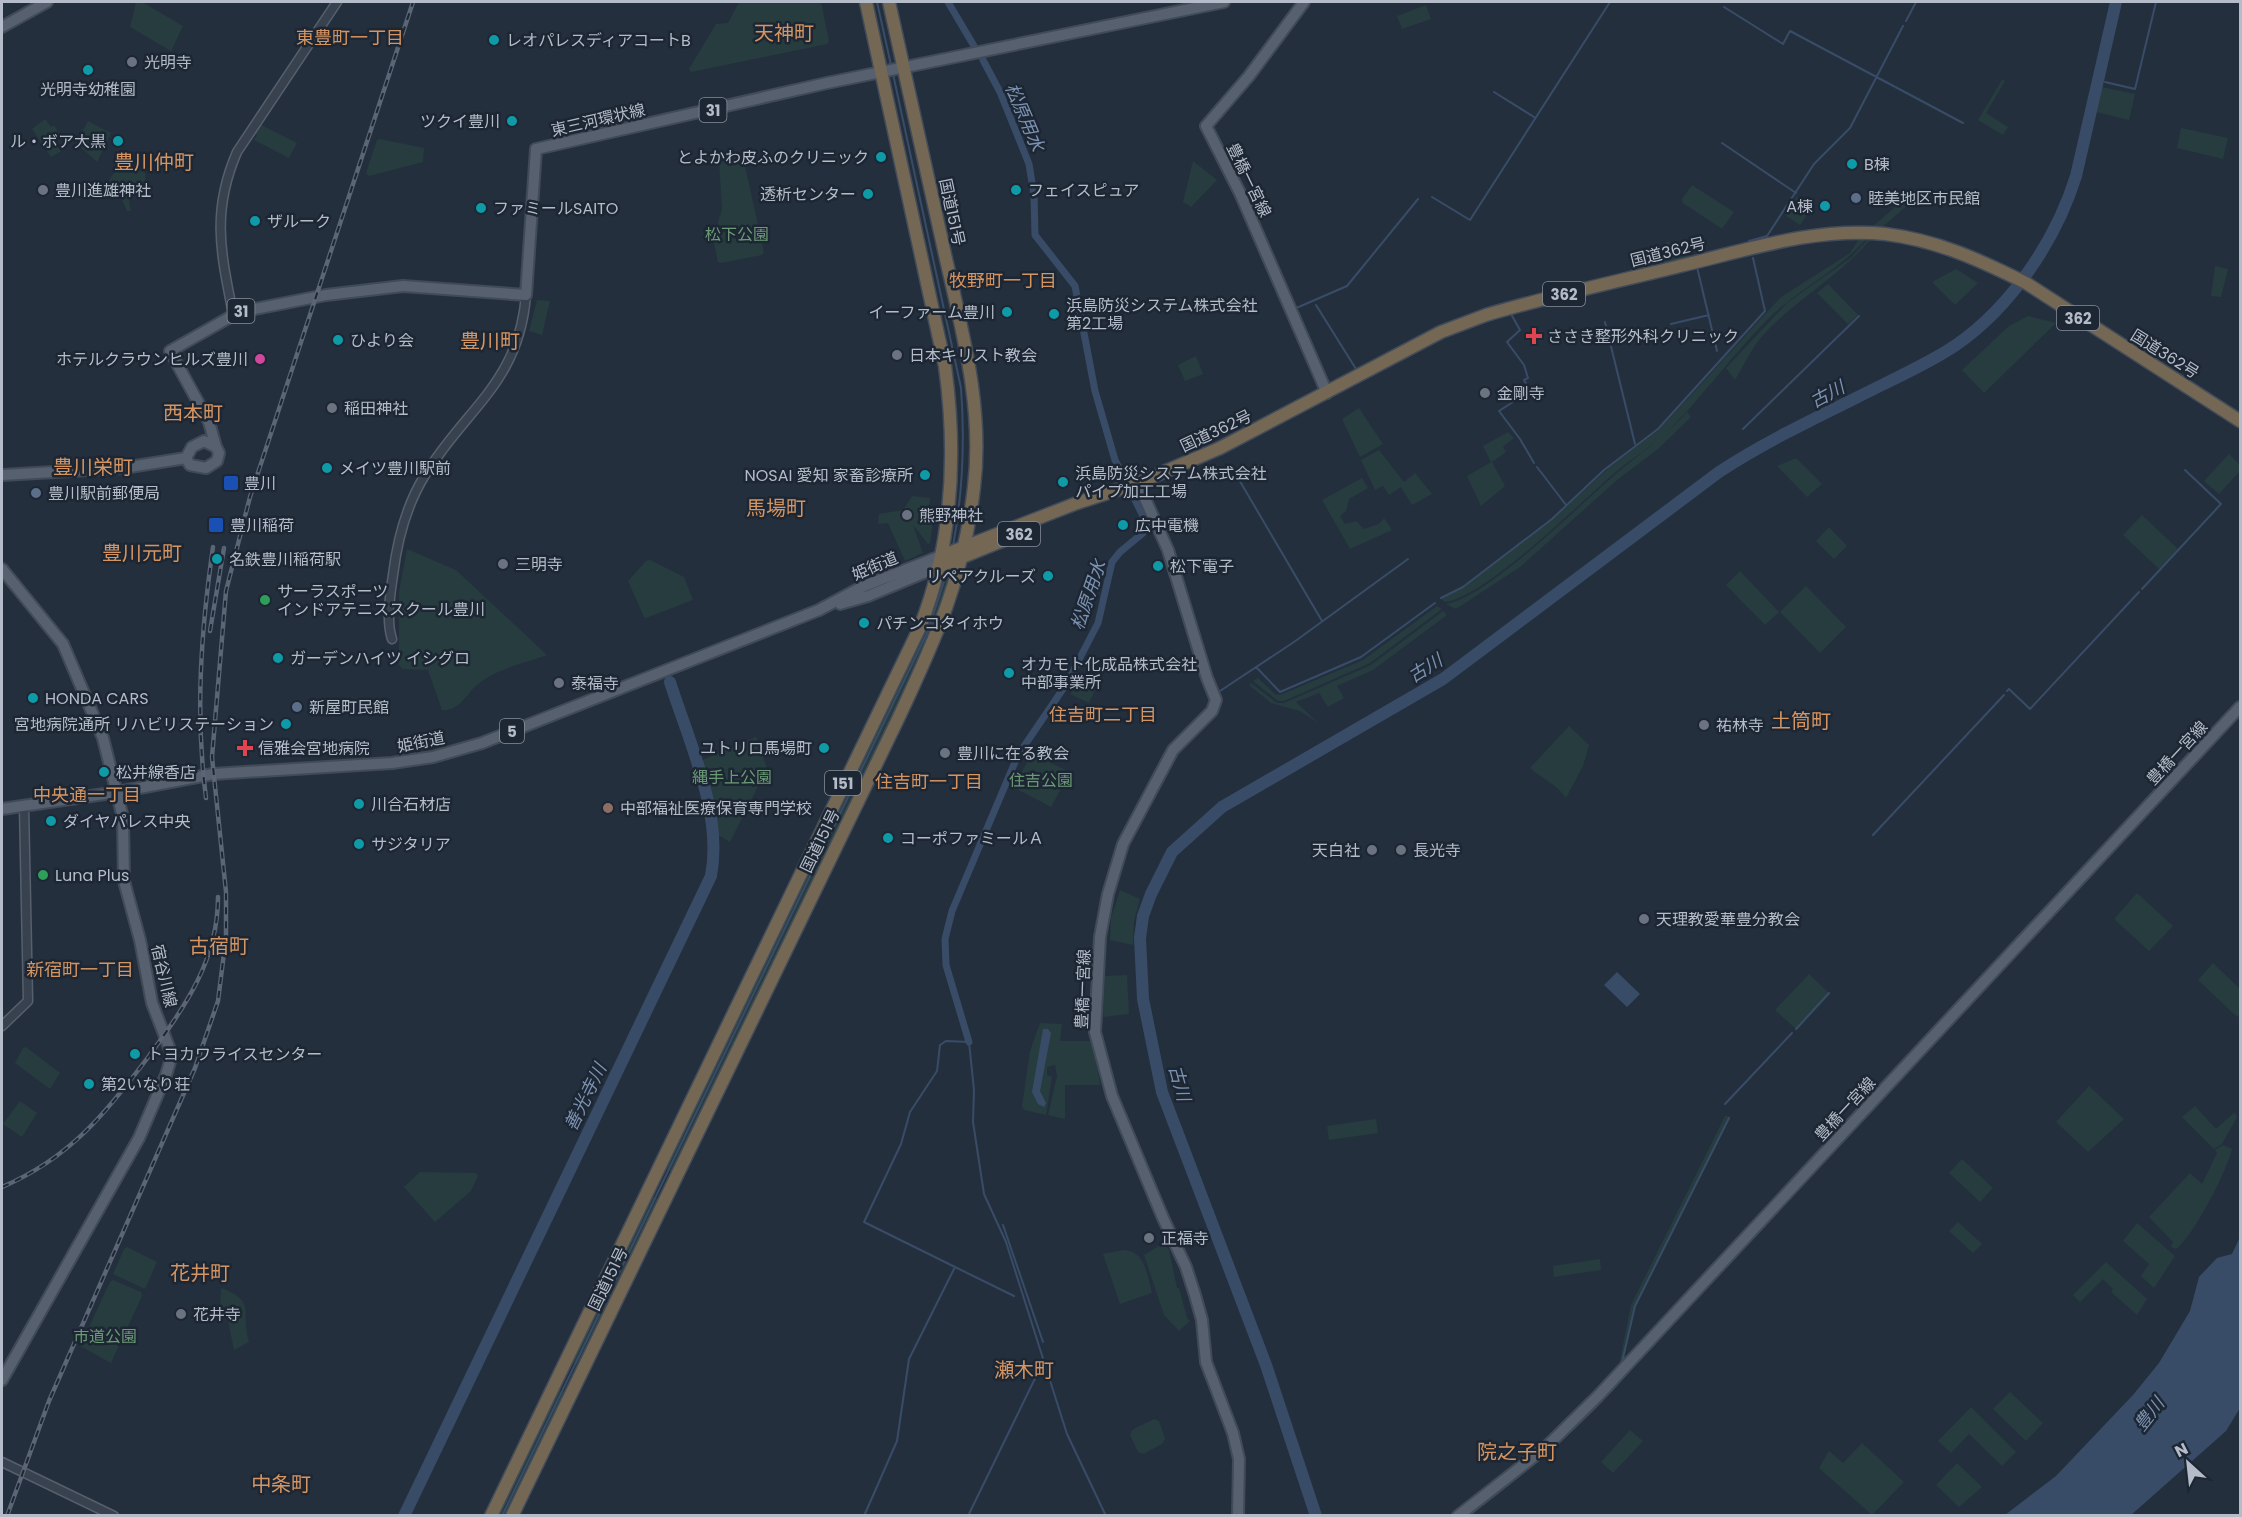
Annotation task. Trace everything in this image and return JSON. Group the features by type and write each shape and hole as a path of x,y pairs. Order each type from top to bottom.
{"highway":[{"name":"国道151号","path":"512,1515 923,666 948,609 963,552 975,485 974,402 964,340 893,70 866,2"},
{"name":"国道151号","path":"491,1515 921,627 940,562 951,495 950,400 893,70 889,2"},
{"name":"国道362号","path":"940,562 1220,448 1441,332 1486,315 1794,238 1850,233 1908,238 1964,254 2020,280 2241,421"}],"main road":[{"path":"2,27 47,2"},
{"name":"東三河環状線","path":"526,295 536,150 893,70 1224,2"},
{"name":"豊橋一宮線","path":"1305,2 1249,76 1206,126 1245,204 1327,393"},
{"name":"31","path":"207,437 209,422 170,351 233,314 326,295 389,286 526,295"},
{"path":"207,437 216,447 218,457 210,466 190,465 186,458 192,447 207,437"},
{"path":"2,476 123,468 186,458"},
{"name":"豊橋一宮線","path":"1138,483 1168,550 1216,705 1173,750 1123,844 1108,894 1100,937 1095,1032 1112,1096 1162,1218 1186,1267 1200,1311 1206,1362 1233,1433 1239,1459 1238,1515"},
{"name":"姫街道","path":"2,808 117,792 213,774 385,763 433,757 529,725 823,609 864,586 940,562"},
{"name":"宿谷川線","path":"2,569 63,644 103,738 123,818 124,881 140,940 152,1003 172,1054 139,1138 2,1380"},
{"name":"豊橋一宮線","path":"1458,1515 1545,1448 1598,1396 2241,707"}],"street":[{"path":"233,314 219,244 221,200 225,179 237,152 336,2"},
{"path":"392,639 391,586 396,553 408,513 424,476 452,436 505,371 519,332 526,295"},
{"path":"2,1026 28,1001 24,806"},
{"path":"2,1462 114,1515"}],"green space":[{"path":"136,2 142,2 183,26 171,51 130,27"},
{"path":"739,2 821,2 829,41 827,44 691,72 689,69 716,24 728,23"},
{"path":"1426,5 1431,19 1402,29 1397,16"},
{"path":"2002,80 2005,81 1986,113 2008,127 2003,135 1978,120"},
{"path":"2102,87 2135,94 2129,120 2096,112"},
{"path":"45,119 51,127 54,125 61,137 55,141 61,151 51,157 32,129"},
{"path":"88,121 111,133 97,162 76,143"},
{"path":"259,124 297,143 289,158 254,140 257,135 253,132"},
{"path":"2181,128 2228,138 2223,159 2177,148"},
{"path":"377,140 424,148 423,162 369,176 366,173"},
{"name":"松下公園","path":"740,154 743,157 764,252 762,255 721,263 718,262 713,239 722,209 719,161"},
{"path":"1193,161 1217,180 1191,207 1183,202"},
{"path":"121,163 145,173 146,191 128,195 131,211 127,211 121,197 109,180"},
{"path":"1692,185 1734,212 1722,229 1683,203 1682,199"},
{"path":"1917,188 1923,192 1881,228 1872,227"},
{"path":"1797,196 1813,206 1800,225 1785,215"},
{"path":"1859,239 1865,240 1842,262 1791,299 1767,320 1663,436 1617,471 1506,568 1462,596 1445,602 1441,599 1463,588 1552,520 1612,465 1659,430 1781,297 1850,253"},
{"path":"1870,240 1844,266 1791,309 1760,338 1735,380 1726,368 1787,303 1852,257 1866,241"},
{"path":"1667,241 1691,256 1657,268 1664,257 1659,253"},
{"path":"2215,266 2228,269 2221,297 2211,296"},
{"path":"1956,269 1978,283 1955,305 1932,282"},
{"path":"1828,284 1858,315 1848,324 1817,293"},
{"path":"537,300 550,301 542,335 529,331"},
{"path":"2028,316 2056,323 1984,393 1962,370 2009,326"},
{"path":"1196,356 1203,374 1185,381 1178,365"},
{"path":"1359,408 1383,444 1360,457 1342,419"},
{"path":"1687,412 1691,417 1658,449 1617,480 1520,567 1456,609 1446,604 1463,598 1484,586 1531,550"},
{"path":"1508,432 1514,438 1503,447 1506,452 1492,462 1505,486 1481,506 1467,476 1491,462 1483,446"},
{"path":"1379,450 1404,482 1415,473 1432,494 1412,505 1401,487 1389,495 1383,486 1375,490 1361,460"},
{"path":"2229,454 2240,465 2240,471 2219,494 2204,481"},
{"path":"1796,458 1822,484 1807,497 1777,466"},
{"path":"1362,478 1368,488 1349,499 1346,511 1340,516 1345,524 1356,521 1364,529 1379,524 1384,518 1392,530 1350,549 1322,500"},
{"path":"912,496 930,498 929,507 935,509 930,543 928,544 913,525 923,553 905,561 888,523 878,524 879,514 903,510"},
{"path":"2142,515 2178,549 2159,569 2123,535"},
{"path":"1829,527 1847,546 1834,559 1816,541"},
{"path":"407,549 456,570 547,655 493,674 478,684 458,705 442,710 428,670 402,669 399,665 399,592"},
{"path":"650,560 684,577 693,600 644,617 628,581 646,561"},
{"path":"1740,571 1779,612 1765,625 1726,585"},
{"path":"952,577 934,633 703,1111 672,1172 663,1168 934,604 942,580"},
{"path":"1806,586 1846,627 1820,653 1780,612"},
{"path":"1437,606 1442,609 1370,663 1284,701 1278,701 1253,681 1258,678 1275,694 1280,695 1363,660"},
{"path":"1443,611 1447,615 1373,670 1337,686 1344,698 1328,707 1319,693 1296,702 1318,723 1300,711 1271,703 1249,685 1251,683 1277,703 1284,703 1371,665"},
{"path":"1084,678 1098,684 1089,703 1070,694"},
{"path":"1569,726 1589,745 1583,766 1566,798 1530,768"},
{"name":"縄手上公園","path":"756,737 767,768 730,842 718,835 716,815 699,764 700,761"},
{"name":"住吉公園","path":"1032,754 1068,771 1069,774 1051,807 1013,787"},
{"path":"1120,890 1140,899 1134,921 1133,945 1110,940 1111,918"},
{"path":"2137,893 2173,926 2149,951 2114,919"},
{"path":"2213,963 2240,989 2240,1014 2237,1017 2198,980"},
{"path":"1809,974 1830,994 1797,1030 1775,1010"},
{"path":"1127,975 1129,1014 1103,1017 1105,976"},
{"path":"1040,1023 1062,1024 1060,1041 1094,1041 1100,1085 1065,1085 1065,1119 1048,1115 1057,1076 1055,1065 1047,1067 1047,1075 1052,1077 1046,1115 1024,1110 1022,1106 1030,1051"},
{"path":"26,1047 60,1073 50,1089 15,1063 23,1048"},
{"path":"2089,1086 2124,1119 2088,1152 2056,1122"},
{"path":"20,1101 37,1113 22,1137 3,1124"},
{"path":"2195,1106 2216,1129 2235,1112 2237,1117 2222,1144 2214,1149 2182,1117"},
{"path":"1725,1116 1729,1116 1635,1306 1623,1364 1618,1370 1631,1305"},
{"path":"1376,1119 1378,1133 1329,1140 1327,1126"},
{"path":"2223,1145 2232,1149 2217,1187 2200,1218 2183,1242 2176,1249 2171,1247 2173,1242 2149,1217 2190,1173 2202,1184 2217,1153 2215,1150"},
{"path":"1962,1159 1993,1188 1980,1202 1949,1173"},
{"path":"420,1172 476,1173 478,1176 471,1191 435,1222 404,1187"},
{"path":"652,1196 660,1200 609,1308 577,1365 570,1362"},
{"path":"1958,1222 1982,1244 1973,1253 1949,1231"},
{"path":"2137,1223 2175,1256 2154,1288 2141,1276 2149,1264 2123,1241"},
{"path":"1164,1243 1169,1250 1177,1288 1179,1288 1187,1318 1190,1321 1179,1331 1164,1315 1144,1255"},
{"path":"127,1247 157,1262 145,1289 113,1274"},
{"path":"1123,1250 1131,1251 1141,1259 1152,1293 1120,1304 1103,1254"},
{"path":"1600,1259 1601,1270 1554,1277 1553,1266"},
{"path":"2106,1262 2147,1299 2137,1315 2111,1292 2113,1289 2103,1279 2080,1302 2073,1295"},
{"name":"市道公園","path":"113,1280 141,1292 142,1296 111,1363 80,1346"},
{"path":"221,1288 239,1298 245,1308 249,1342 234,1350 227,1315 220,1314"},
{"path":"559,1390 567,1394 508,1515 495,1516"},
{"path":"2010,1392 2043,1423 2026,1441 1993,1409"},
{"path":"1971,1407 2016,1452 2002,1466 1969,1434 1951,1453 1938,1441"},
{"path":"1154,1419 1159,1421 1165,1439 1162,1444 1143,1454 1138,1452 1130,1435 1132,1430"},
{"path":"1630,1430 1643,1441 1613,1473 1601,1462"},
{"path":"1862,1443 1904,1482 1872,1515 1819,1468 1829,1451 1843,1463"},
{"path":"1957,1463 1982,1487 1959,1507 1936,1485"}],"water":[{"path":"1617,972 1640,994 1627,1007 1604,985"},
{"path":"1043,1029 1048,1029 1051,1033 1040,1091 1046,1103 1044,1107 1038,1104 1032,1092"},
{"path":"2240,1237 2240,1408 2226,1431 2131,1515 2005,1515 2056,1476 2133,1395 2159,1363 2190,1311 2199,1277 2217,1258 2232,1254"}],"waterway":[{"path":"877,2 891,65"},
{"name":"松原用水","path":"948,2 974,46"},
{"path":"1432,197 1470,220 1610,2"},
{"path":"1906,21 1916,2"},
{"name":"古川","path":"1316,1516 1266,1365 1162,1092 1143,999 1140,938 1143,916 1151,894 1172,852 1222,807 1443,679 1719,472 1779,437 1930,361 1956,345 1996,311 2030,270 2057,224 2067,200 2076,176 2116,2"},
{"path":"2105,82 2135,89 2156,2"},
{"path":"1724,7 1783,44 1790,31 1963,123"},
{"path":"1749,241 1767,236 1814,164 1850,128 1903,26"},
{"name":"松原用水","path":"969,1042 946,965 945,939 952,911 1018,755 1067,683 1098,623 1112,562 1120,552 1143,533 1146,522 1115,460 1095,391 1075,286 1035,235 1034,195 1029,164 1000,92 983,60"},
{"path":"893,74 961,388 962,467 953,546"},
{"path":"1494,92 1534,117"},
{"path":"1722,143 1796,193"},
{"path":"1294,309 1347,286 1418,199"},
{"path":"1441,598 1463,587 1552,519 1604,470 1658,429 1765,311 1753,258"},
{"path":"1697,267 1717,351"},
{"path":"1316,305 1356,369"},
{"path":"1511,314 1520,330 1507,342 1524,365 1528,378 1524,380 1528,387 1514,394 1516,400 1499,411 1534,463"},
{"path":"1671,324 1709,315"},
{"path":"1743,429 1859,316"},
{"path":"1605,322 1635,444"},
{"path":"1262,464 1238,478 1322,621"},
{"path":"1537,467 1566,505"},
{"path":"2142,589 2221,504 2185,470"},
{"path":"1220,691 1294,642 1408,559"},
{"path":"502,1516 928,631 948,569"},
{"path":"2007,691 2009,689 2030,709 2139,592"},
{"path":"1256,667 1280,692 1361,657 1435,603"},
{"name":"善光寺川","path":"404,1516 711,876 713,852 708,803 670,682"},
{"path":"1873,835 2004,695"},
{"path":"1796,1029 1829,993"},
{"path":"1725,1104 1792,1033"},
{"path":"864,1516 897,1441 909,1359 955,1267 864,1222 901,1144 910,1112 937,1071 940,1045 946,1041 969,1042 974,1090 973,1122 984,1194 1006,1242 1067,1434 1106,1516"},
{"path":"1624,1364 1622,1362 1635,1306 1729,1118"},
{"path":"1003,1225 1043,1342"},
{"path":"955,1267 1014,1296"},
{"path":"968,1516 1044,1360"},
{"path":"1468,1516 1573,1430 1629,1371 1628,1368"}],"railway":[{"path":"7,1516 49,1401 195,1068 218,1001 226,937 226,892 212,757 226,591 250,497 413,2"},
{"path":"206,798 200,703 205,610 213,547"},
{"path":"210,631 224,548"},
{"path":"2,1187 48,1162 85,1132 102,1115 149,1056 187,1001 206,962 217,920 218,897"}],"place":[{"name":"レオパレスディアコートB","path":"494,40"},
{"name":"光明寺","path":"132,62"},
{"name":"光明寺幼稚園","path":"88,70"},
{"name":"ツクイ豊川","path":"512,121"},
{"name":"ル・ボア大黒","path":"118,141"},
{"name":"とよかわ皮ふのクリニック","path":"881,157"},
{"name":"B棟","path":"1852,164"},
{"name":"豊川進雄神社","path":"43,190"},
{"name":"フェイスピュア","path":"1016,190"},
{"name":"透析センター","path":"868,194"},
{"name":"睦美地区市民館","path":"1856,198"},
{"name":"A棟","path":"1825,206"},
{"name":"ファミールSAITO","path":"481,208"},
{"name":"ザルーク","path":"255,221"},
{"name":"イーファーム豊川","path":"1007,312"},
{"name":"浜島防災システム株式会社 第2工場","path":"1054,314"},
{"name":"ささき整形外科クリニック","path":"1534,336"},
{"name":"ひより会","path":"338,340"},
{"name":"日本キリスト教会","path":"897,355"},
{"name":"ホテルクラウンヒルズ豊川","path":"260,359"},
{"name":"金剛寺","path":"1485,393"},
{"name":"稲田神社","path":"332,408"},
{"name":"メイツ豊川駅前","path":"327,468"},
{"name":"NOSAI 愛知 家畜診療所","path":"925,475"},
{"name":"浜島防災システム株式会社 パイプ加工工場","path":"1063,482"},
{"name":"豊川","path":"231,483"},
{"name":"豊川駅前郵便局","path":"36,493"},
{"name":"熊野神社","path":"907,515"},
{"name":"豊川稲荷","path":"216,525"},
{"name":"広中電機","path":"1123,525"},
{"name":"名鉄豊川稲荷駅","path":"217,559"},
{"name":"三明寺","path":"503,564"},
{"name":"松下電子","path":"1158,566"},
{"name":"リペアクルーズ","path":"1048,576"},
{"name":"サーラスポーツ インドアテニススクール豊川","path":"265,600"},
{"name":"パチンコタイホウ","path":"864,623"},
{"name":"ガーデンハイツ イシグロ","path":"278,658"},
{"name":"オカモト化成品株式会社 中部事業所","path":"1009,673"},
{"name":"泰福寺","path":"559,683"},
{"name":"HONDA CARS","path":"33,698"},
{"name":"新屋町民館","path":"297,707"},
{"name":"宮地病院通所 リハビリステーション","path":"286,724"},
{"name":"祐林寺","path":"1704,725"},
{"name":"信雅会宮地病院","path":"245,748"},
{"name":"ユトリロ馬場町","path":"824,748"},
{"name":"豊川に在る教会","path":"945,753"},
{"name":"松井線香店","path":"104,772"},
{"name":"川合石材店","path":"359,804"},
{"name":"中部福祉医療保育専門学校","path":"608,808"},
{"name":"ダイヤパレス中央","path":"51,821"},
{"name":"コーポファミールＡ","path":"888,838"},
{"name":"サジタリア","path":"359,844"},
{"name":"天白社","path":"1372,850"},
{"name":"長光寺","path":"1401,850"},
{"name":"Luna Plus","path":"43,875"},
{"name":"天理教愛華豊分教会","path":"1644,919"},
{"name":"トヨカワライスセンター","path":"135,1054"},
{"name":"第2いなり荘","path":"89,1084"},
{"name":"正福寺","path":"1149,1238"},
{"name":"花井寺","path":"181,1314"}],"district":[{"name":"天神町","path":"784,33"},
{"name":"東豊町一丁目","path":"350,37"},
{"name":"豊川仲町","path":"154,162"},
{"name":"牧野町一丁目","path":"1003,280"},
{"name":"豊川町","path":"490,341"},
{"name":"西本町","path":"193,413"},
{"name":"豊川栄町","path":"93,467"},
{"name":"馬場町","path":"776,508"},
{"name":"豊川元町","path":"142,553"},
{"name":"住吉町二丁目","path":"1103,714"},
{"name":"土筒町","path":"1801,721"},
{"name":"住吉町一丁目","path":"929,781"},
{"name":"中央通一丁目","path":"87,794"},
{"name":"古宿町","path":"219,946"},
{"name":"新宿町一丁目","path":"80,969"},
{"name":"花井町","path":"200,1273"},
{"name":"瀬木町","path":"1024,1370"},
{"name":"院之子町","path":"1517,1452"},
{"name":"中条町","path":"281,1484"}]}
